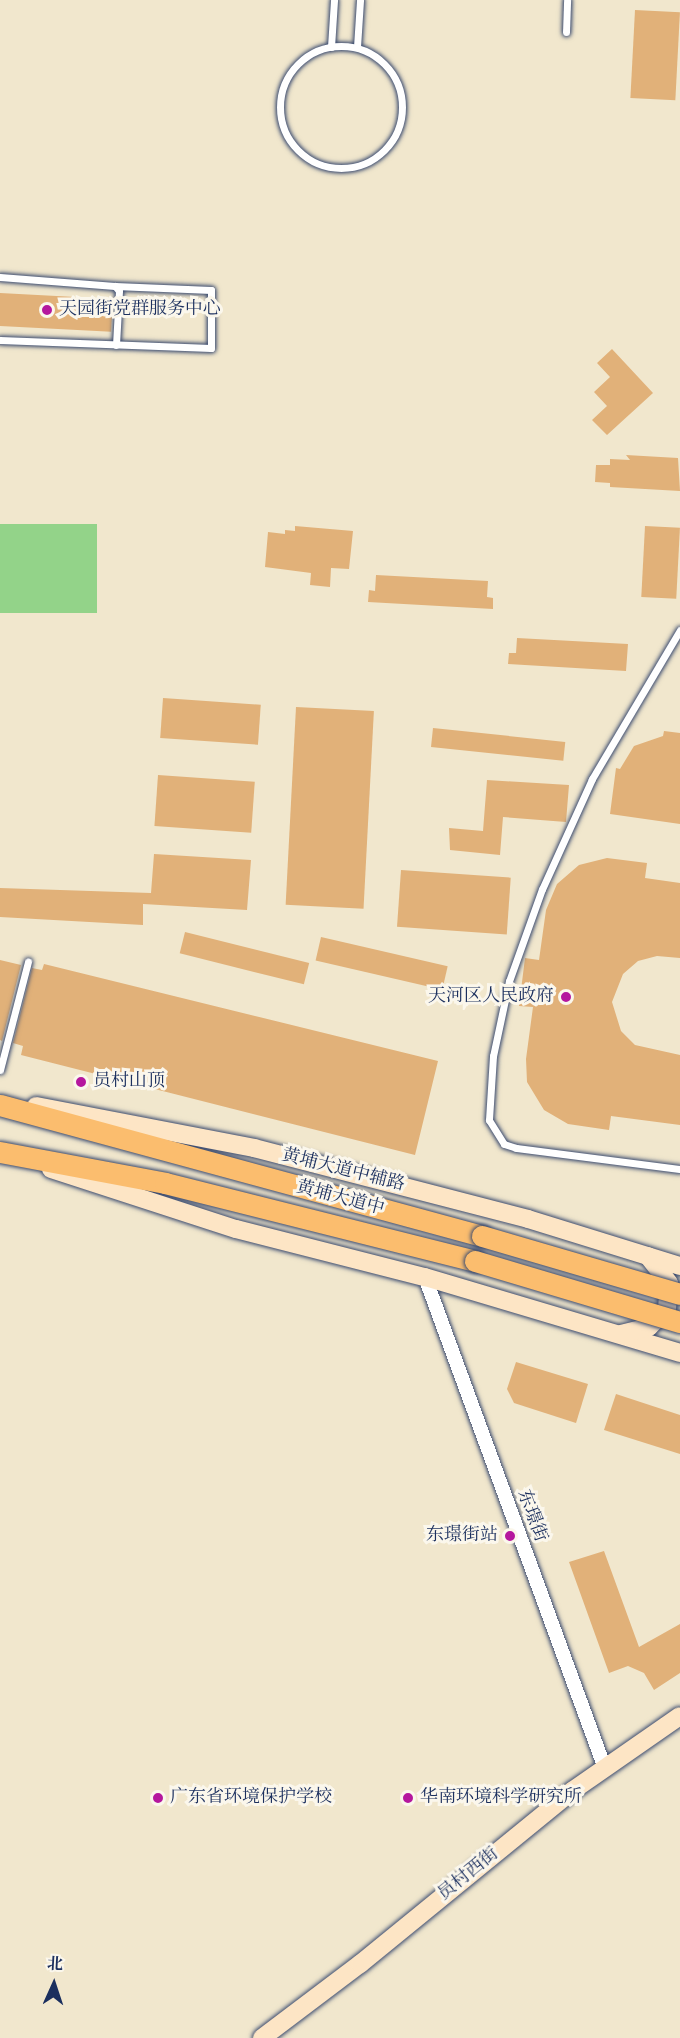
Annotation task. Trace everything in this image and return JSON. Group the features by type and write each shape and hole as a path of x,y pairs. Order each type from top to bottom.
{"main road":[{"name":"黄埔大道中辅路","path":"0,1100 232,1143 528,1219 680,1266"},
{"name":"黄埔大道中","path":"0,1105 198,1162 483,1236 680,1294"},
{"path":"6,1154 226,1226 425,1277 680,1353"},
{"name":"黄埔大道中","path":"6,1154 165,1183 475,1261 680,1322"},
{"path":"621,1334 649,1327 667,1309 669,1283 646,1255"},
{"name":"员村西街","path":"261,2038 360,1964 604,1766 680,1716"}],"street":[{"name":"东璟街","path":"425,1277 604,1766"}],"lane":[{"path":"331,47 334,0"},
{"path":"357,47 360,0"},
{"path":"566,32 567,0"},
{"path":"331,47 357,47 376,57 392,72 400,91 402,110 398,129 381,153 356,166 336,168 308,158 288,138 280,120 279,101 285,80 297,63 315,51 331,47"},
{"path":"0,277 115,286 211,290 211,348 0,340"},
{"path":"115,286 119,291 116,345"},
{"path":"680,630 592,779 542,889 509,981 493,1056 489,1120 504,1144 516,1148 680,1169"},
{"path":"0,1070 28,962"}],"green space":[{"path":"0,524 97,524 97,613 0,613"}],"building":[{"path":"635,10 680,12 675,100 630,98"},
{"path":"0,293 113,299 111,332 0,326"},
{"path":"612,349 653,393 607,435 592,420 607,406 594,392 610,377 597,363"},
{"path":"626,455 678,458 680,491 610,487 610,483 595,482 596,465 610,465 610,459 630,460"},
{"path":"295,526 353,531 349,569 331,568 330,587 310,585 311,573 265,567 268,532 285,534 285,530 295,531"},
{"path":"645,526 680,528 676,599 641,597"},
{"path":"376,575 488,581 487,597 493,598 493,609 368,602 369,590 375,591"},
{"path":"517,638 628,644 626,671 508,664 509,653 516,653"},
{"path":"163,698 261,705 258,745 160,738"},
{"path":"296,707 374,711 364,909 286,905"},
{"path":"433,728 565,742 563,761 431,747"},
{"path":"664,731 680,733 680,824 610,814 616,768 620,769 634,746 663,736"},
{"path":"158,775 255,782 251,833 154,826"},
{"path":"487,780 569,785 566,822 503,817 500,855 450,850 449,828 483,831"},
{"path":"154,854 251,860 247,910 143,904 143,925 0,917 0,888 151,893"},
{"name":"天河区人民政府","path":"607,858 647,863 645,878 680,883 680,958 657,956 638,961 623,974 612,1002 621,1031 635,1045 680,1055 680,1125 611,1116 609,1130 568,1124 544,1110 527,1082 526,1059 533,1007 519,1006 525,958 539,960 546,910 557,884 579,865"},
{"path":"401,870 511,878 507,935 397,927"},
{"path":"185,932 309,963 304,984 180,953"},
{"path":"321,937 448,966 442,990 316,960"},
{"path":"0,960 21,965 2,1041 0,1040"},
{"path":"44,964 438,1061 415,1155 21,1055 23,1046 13,1043 32,968 42,970"},
{"path":"516,1362 588,1384 576,1423 514,1403 507,1389"},
{"path":"616,1394 680,1415 680,1454 604,1430"},
{"path":"604,1551 639,1647 680,1624 680,1673 654,1690 644,1673 628,1666 609,1673 569,1562"}],"place":[{"name":"天园街党群服务中心","path":"47,310"},
{"name":"天河区人民政府","path":"566,997"},
{"name":"员村山顶","path":"81,1082"},
{"name":"东璟街站","path":"510,1536"},
{"name":"广东省环境保护学校","path":"158,1798"},
{"name":"华南环境科学研究所","path":"408,1798"}]}
